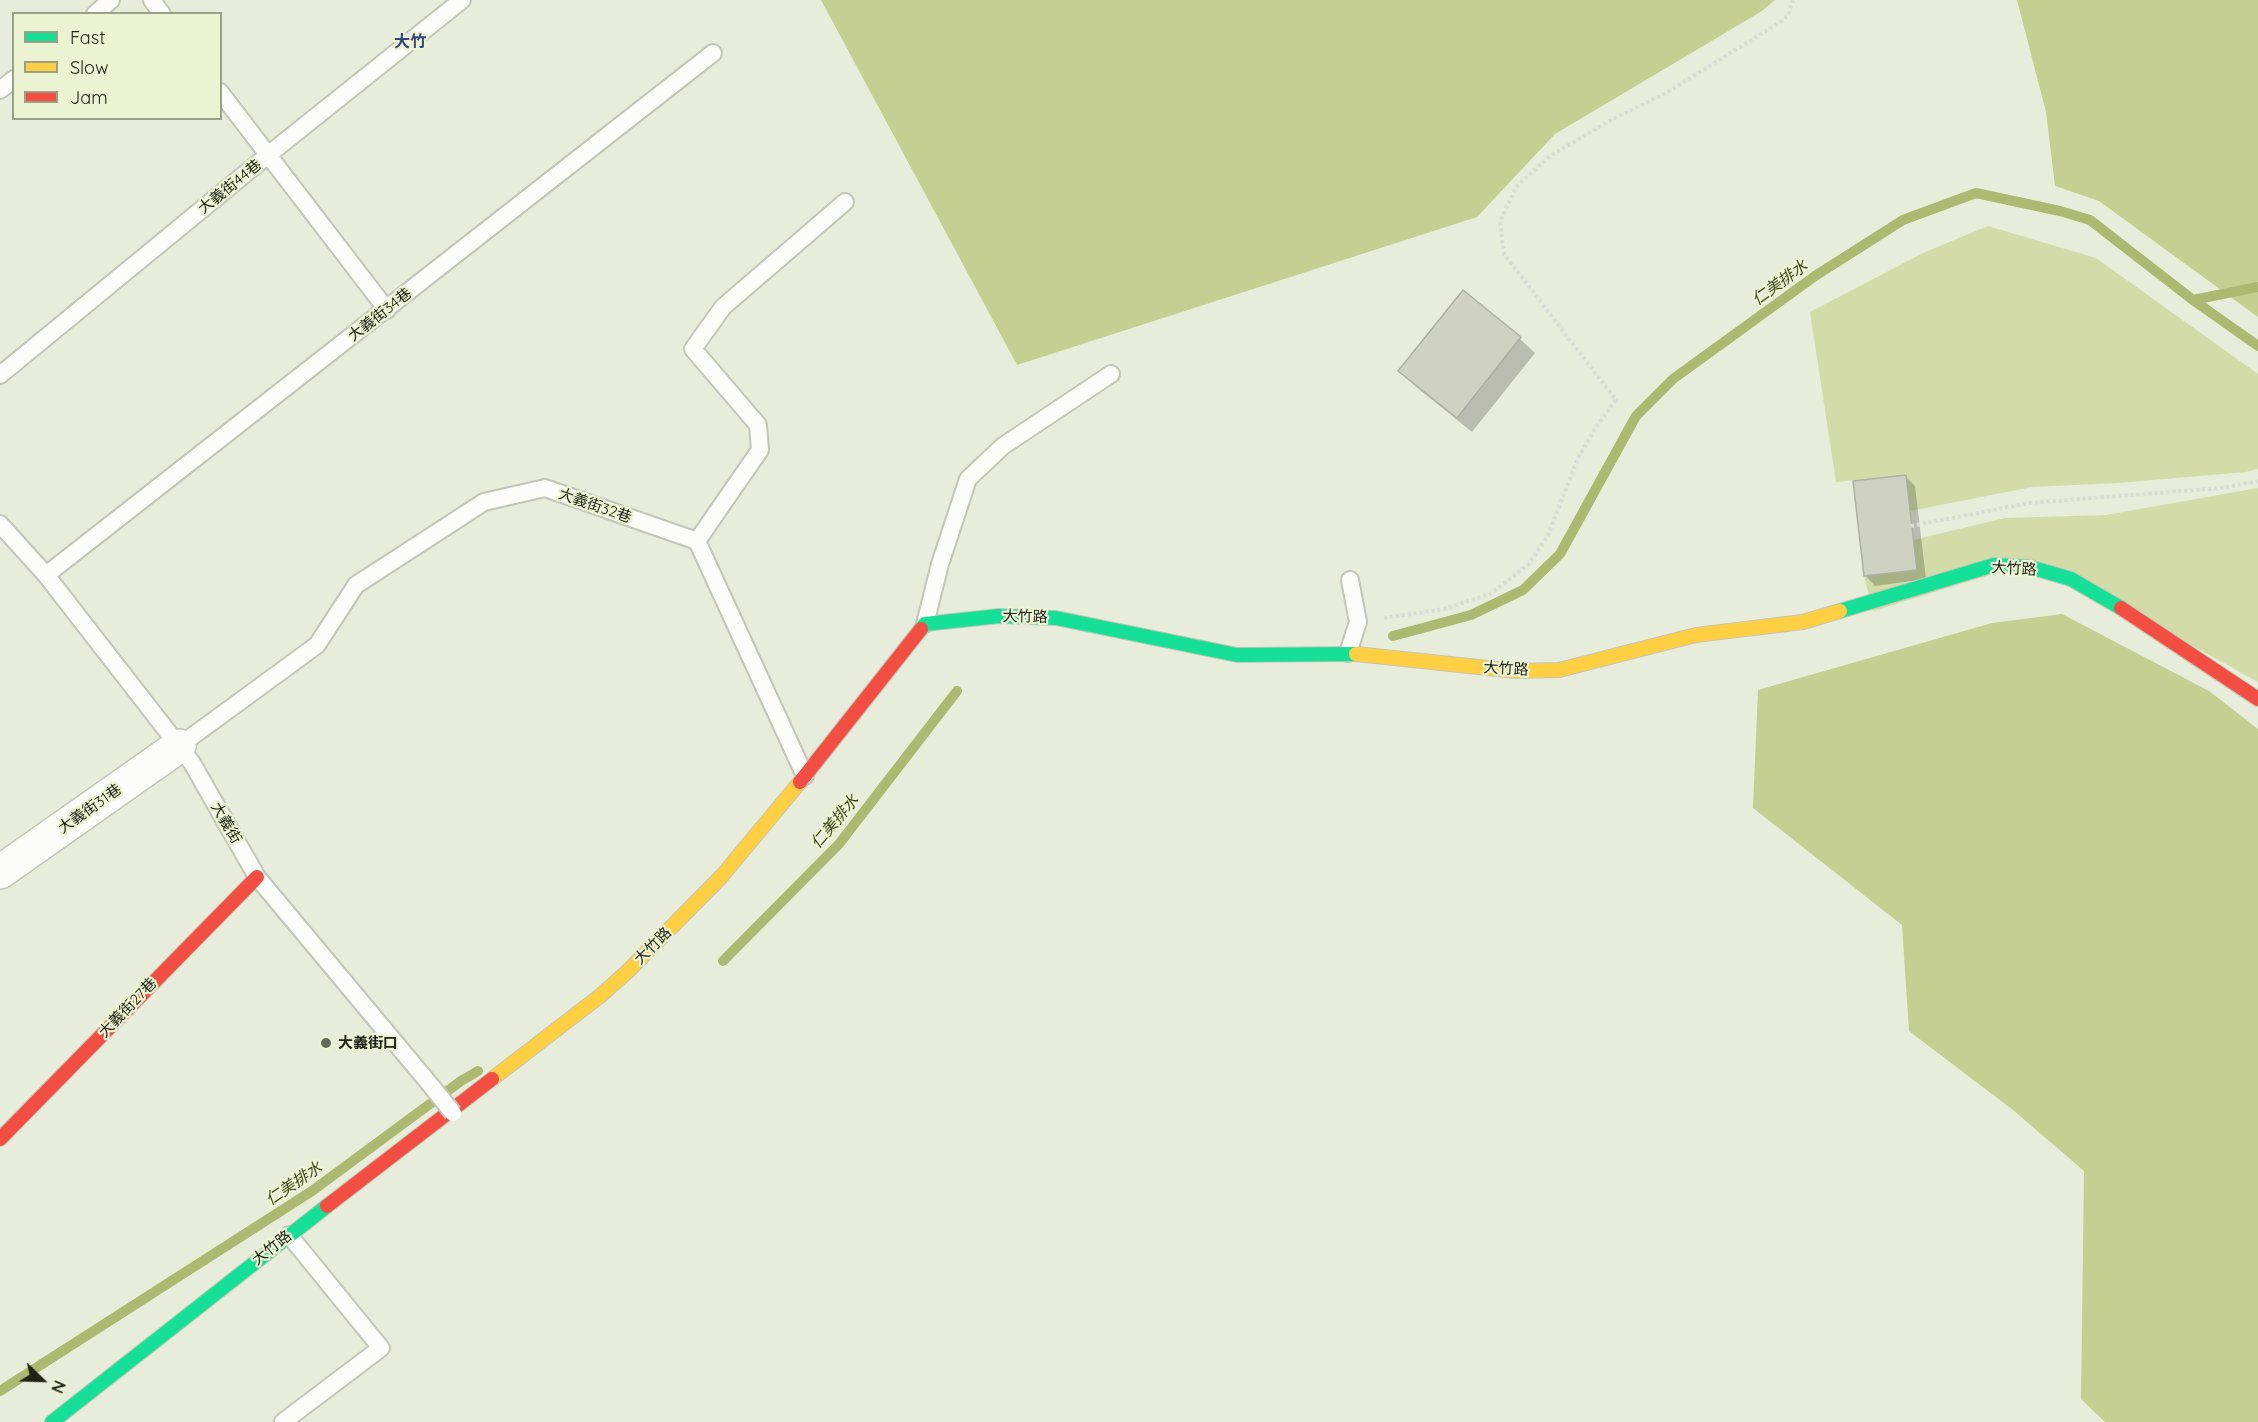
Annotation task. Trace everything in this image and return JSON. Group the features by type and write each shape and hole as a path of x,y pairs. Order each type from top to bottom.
{"street":[{"name":"大竹路","path":"52,1422 289,1234 451,1114 627,972 721,877 805,776 925,624 999,616 1056,618 1237,655 1348,653 1516,671 1559,670 1696,635 1803,622 1994,565 2031,567 2071,579 2109,600 2258,699"},
{"name":"大義街31巷","path":"0,872 179,746"},
{"name":"大義街27巷","path":"0,1139 257,877"}],"lane":[{"path":"96,12 111,0"},
{"name":"大義街44巷","path":"0,375 268,155 462,0"},
{"name":"大義街34巷","path":"46,574 387,310 713,53"},
{"path":"0,90 12,81"},
{"path":"222,95 387,310"},
{"path":"805,776 698,542 760,450 758,424 693,349 723,307 845,202"},
{"path":"925,624 943,555 968,479 1003,446 1111,374"},
{"name":"大義街32巷","path":"179,746 317,645 356,585 484,502 545,488 698,542"},
{"name":"大義街","path":"0,524 46,574 192,763 257,877 433,1088 451,1114"},
{"path":"1348,653 1358,622 1350,580"},
{"path":"283,1422 381,1348 289,1234"}],"path":[{"path":"1358,622 1444,609 1490,594 1529,564 1548,535 1578,458 1616,400 1504,254 1500,221 1517,186 1550,156 1611,120 1666,93 1782,21 1788,15 1793,0"},
{"path":"1911,526 2029,503 2221,488 2258,481"}],"green space":[{"path":"821,0 1775,0 1762,11 1555,134 1477,217 1017,365"},
{"path":"2017,0 2258,0 2258,317 2099,201 2055,186 2046,112"},
{"path":"1988,226 2096,258 2258,374 2258,469 2118,483 2032,487 1910,511 1906,475 1836,482 1810,312 1925,252"},
{"path":"2258,488 2258,682 2038,560 1873,611 1864,576 1916,570 1913,540 2005,518 2106,515"},
{"path":"2062,614 2209,691 2258,729 2258,1422 2105,1422 2081,1399 2084,1171 2013,1110 1909,1031 1902,925 1753,808 1758,690 1992,623"}],"building":[{"path":"1463,290 1521,337 1457,418 1398,371"},
{"path":"1906,475 1917,570 1864,576 1853,481"}],"waterway":[{"name":"仁美排水","path":"1393,636 1471,615 1523,590 1560,554 1636,416 1673,379 1815,276 1903,220 1976,193 2060,211 2090,220 2193,300 2258,346"},
{"path":"2193,300 2258,287"},
{"name":"仁美排水","path":"723,961 839,844 957,691"},
{"name":"仁美排水","path":"0,1391 312,1191 461,1081 478,1071"}],"traffic: fast":[{"path":"1840,611 1994,565 2030,567 2071,579 2121,608"},
{"path":"921,629 925,624 999,616 1056,618 1237,655 1356,654"},
{"path":"52,1422 327,1206"}],"traffic: slow":[{"path":"1356,654 1516,671 1559,670 1696,635 1803,622 1840,611"},
{"path":"492,1079 600,996 627,972 721,877 800,782"}],"traffic: jam":[{"path":"2121,608 2258,699"},
{"path":"800,782 921,629"},
{"path":"0,1139 257,877"},
{"path":"327,1206 492,1079"}],"place":[{"name":"大義街口","path":"326,1043"}],"district":[{"name":"大竹","path":"410,42"}]}
